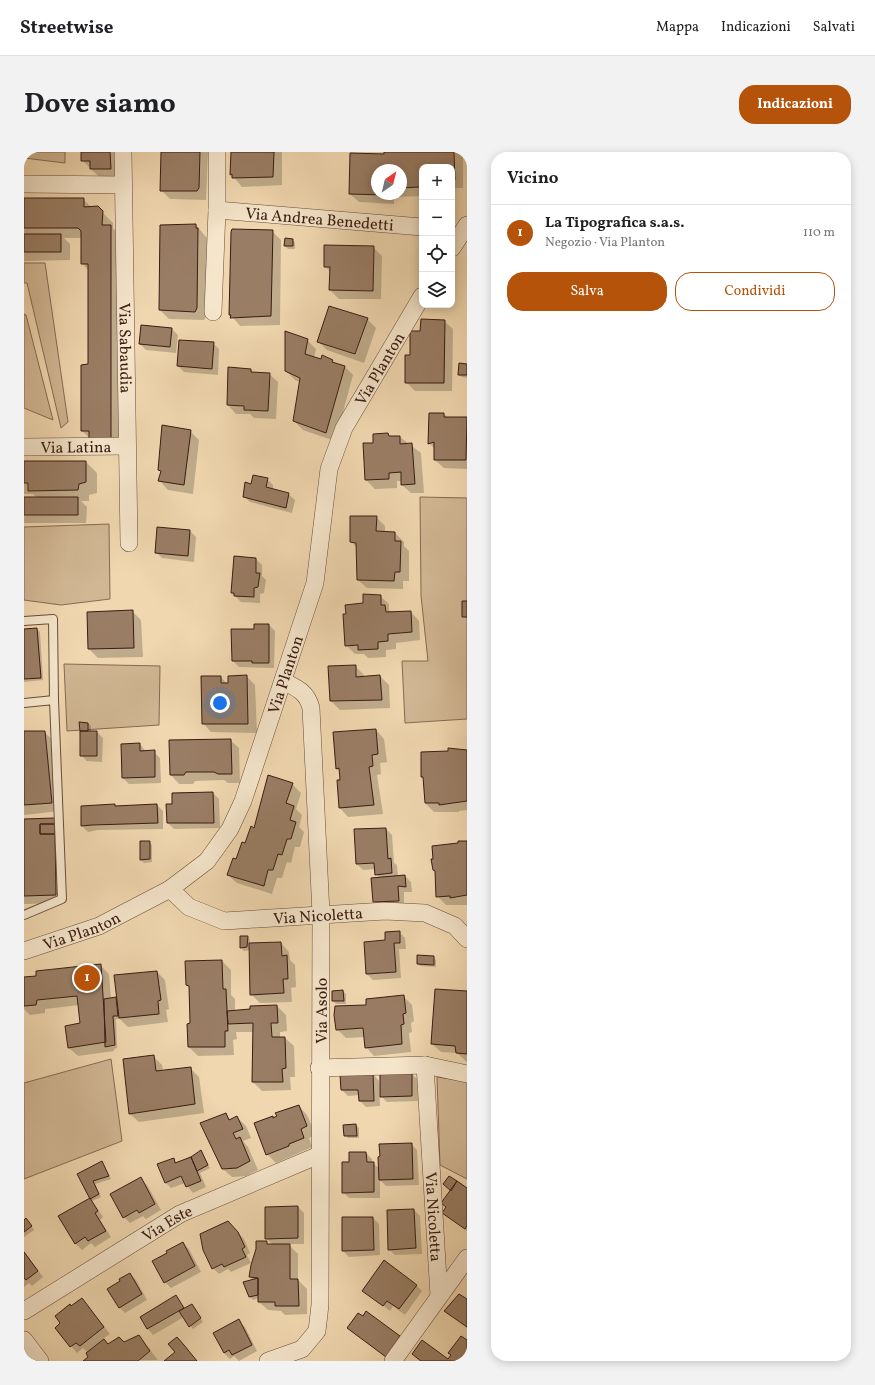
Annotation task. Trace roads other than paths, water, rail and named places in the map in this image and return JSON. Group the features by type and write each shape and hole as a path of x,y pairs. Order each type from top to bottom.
{"street":[{"name":"Via Sabaudia","path":"123,152 128,543"},
{"path":"213,312 217,152"},
{"path":"24,184 123,185"},
{"name":"Via Andrea Benedetti","path":"216,210 419,227"},
{"path":"455,242 462,228"},
{"name":"Via Planton","path":"24,951 99,926 170,889 207,861 230,829 243,801 315,582 330,469 344,428 419,301"},
{"name":"Via Latina","path":"24,447 127,446"},
{"name":"Via Asolo","path":"268,1361 302,1355 317,1331 320,1305 321,1178 319,1155 319,1068 321,914 311,708 306,695 298,688 283,681"},
{"name":"Via Nicoletta","path":"170,889 189,907 224,921 385,911 425,913 455,926 467,939"},
{"path":"319,1068 425,1065 467,1074"},
{"name":"Via Nicoletta","path":"425,1065 439,1296"},
{"name":"Via Este","path":"24,1311 180,1214 319,1155"},
{"name":"Via Nicoletta","path":"393,1361 467,1258"},
{"path":"24,1340 40,1361"}],"lane":[{"path":"24,621 53,619 54,700 62,899 24,915"},
{"path":"24,703 54,700"}],"place":[{"name":"La Tipografica s.a.s.","path":"87,978"}]}
